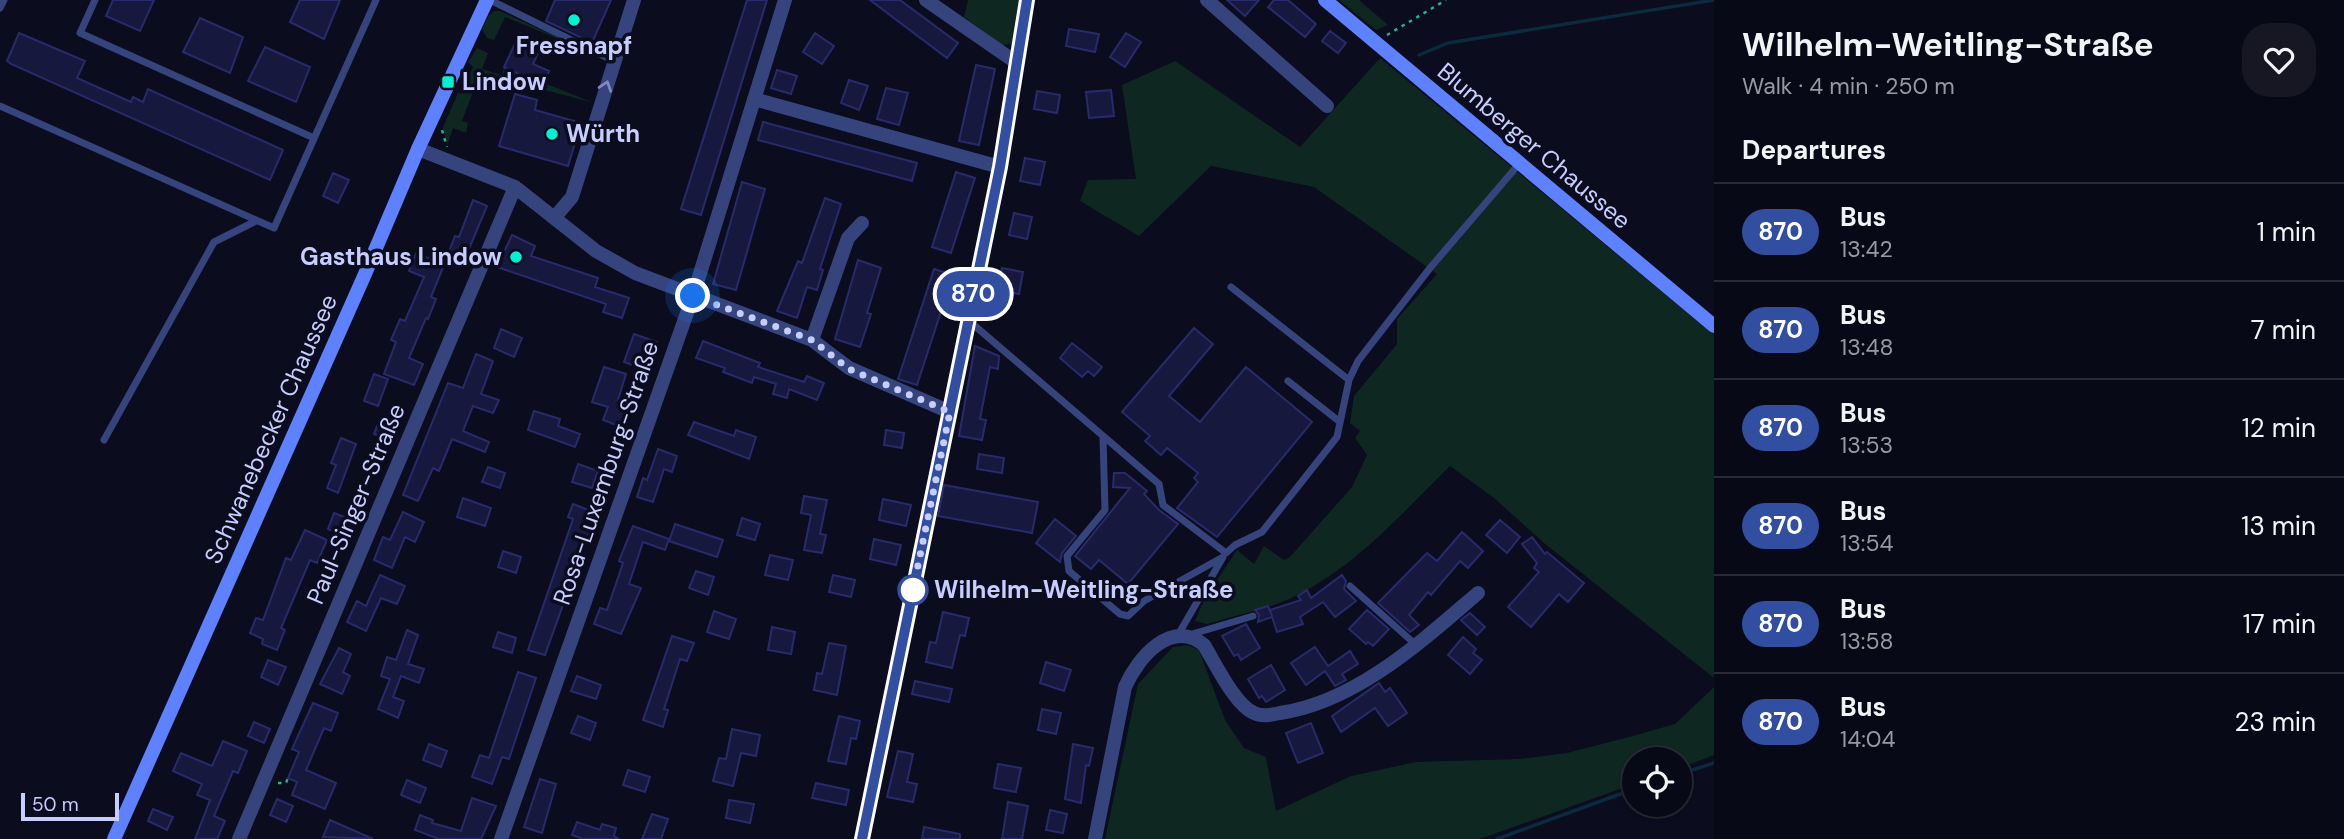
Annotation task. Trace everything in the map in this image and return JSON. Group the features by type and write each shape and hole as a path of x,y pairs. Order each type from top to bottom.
{"main road":[{"name":"Schwanebecker Chaussee","path":"114,839 418,149 489,0"},
{"name":"Blumberger Chaussee","path":"1325,0 1714,326"}],"street":[{"path":"555,217 572,197 634,0"},
{"name":"Rosa-Luxemburg-Straße","path":"502,839 693,296 785,0"},
{"path":"926,0 1017,63"},
{"path":"862,839 1000,167 1027,0"},
{"path":"1207,0 1327,106"},
{"path":"754,99 1000,167"},
{"path":"418,149 515,187 612,262 693,296 812,340 849,369 950,412"},
{"name":"Paul-Singer-Straße","path":"239,839 515,187"},
{"path":"812,340 848,238 862,223"},
{"path":"1095,839 1125,687 1133,669 1167,637 1183,635 1204,645 1243,707 1265,716 1298,711 1332,699 1415,644 1478,593"}],"lane":[{"path":"0,8 4,0"},
{"path":"95,0 80,33 314,138"},
{"path":"0,106 274,228 376,0"},
{"path":"489,0 614,61"},
{"path":"1103,437 1105,510 1067,556 1069,571 1120,614 1128,616 1144,601 1225,555 1235,545 1262,532 1337,437 1349,380 1358,361 1430,268 1519,164"},
{"path":"104,440 214,242 256,221"},
{"path":"1231,287 1349,380"},
{"path":"968,320 1159,484 1163,505 1225,555"},
{"path":"1288,382 1340,422"},
{"path":"1183,635 1225,555"},
{"path":"1350,586 1415,644"},
{"path":"1183,635 1253,615"}],"path":[{"path":"1375,43 1446,0"}],"green space":[{"path":"968,0 1022,0 1014,44 1002,45 964,17"},
{"path":"1339,0 1359,0 1388,25 1376,30"},
{"path":"494,11 500,11 588,51 505,17 494,40 487,38 482,29"},
{"path":"477,48 488,53 482,69 502,75 504,67 594,103 480,73 462,121 468,123 466,133 453,128 447,145 443,127 458,93 462,94 473,67 468,62"},
{"path":"1380,58 1714,335 1714,678 1544,543 1494,498 1450,466 1375,540 1312,587 1259,610 1207,624 1195,621 1205,598 1237,550 1254,564 1264,546 1284,560 1290,557 1352,487 1367,455 1355,438 1360,431 1350,423 1354,396 1397,344 1397,319 1437,274 1314,187 1211,166 1139,236 1080,201 1088,180 1136,179 1122,85 1175,61 1300,147"},
{"path":"1188,645 1199,650 1225,720 1244,748 1266,757 1276,811 1351,776 1416,762 1520,759 1567,753 1633,736 1675,724 1714,687 1714,755 1692,763 1692,747 1622,747 1622,788 1480,839 1105,839 1138,684 1173,647"}],"building":[{"path":"113,0 154,0 140,31 106,16"},
{"path":"300,0 340,0 324,39 290,22"},
{"name":"Fressnapf","path":"555,0 611,0 592,43 546,21"},
{"path":"747,0 767,0 701,215 681,209"},
{"path":"870,0 900,0 958,43 947,58"},
{"path":"1227,0 1259,0 1245,16"},
{"path":"1274,0 1288,0 1316,24 1305,37 1268,7"},
{"path":"200,18 243,37 230,73 183,52"},
{"path":"1069,29 1099,34 1095,52 1066,46"},
{"path":"1330,31 1346,43 1338,53 1322,41"},
{"path":"19,33 85,61 77,78 131,102 133,97 143,102 148,89 283,150 270,180 11,64 7,61"},
{"path":"520,33 543,43 533,64 549,71 543,85 504,67"},
{"path":"815,33 834,46 822,64 803,52"},
{"path":"1126,33 1141,42 1125,67 1110,57"},
{"path":"265,47 310,67 296,102 248,81"},
{"path":"976,65 995,69 979,145 959,141"},
{"path":"777,70 797,76 791,94 771,88"},
{"path":"849,80 868,86 859,110 841,103"},
{"path":"886,88 908,93 899,125 877,119"},
{"path":"1111,90 1114,116 1089,118 1086,92"},
{"path":"1037,91 1060,95 1057,113 1034,109"},
{"path":"515,94 537,100 535,110 581,123 568,166 499,146"},
{"path":"763,122 917,163 912,181 758,140"},
{"path":"1025,158 1045,162 1040,185 1020,181"},
{"path":"956,172 975,178 951,253 932,247"},
{"path":"333,173 349,180 338,203 323,196"},
{"path":"742,182 765,189 736,290 713,284"},
{"path":"825,198 841,204 820,269 823,270 817,290 807,287 797,318 777,311 798,261 802,263"},
{"path":"473,200 487,206 464,261 448,254 455,236 459,237"},
{"path":"1014,213 1032,217 1027,239 1009,235"},
{"path":"512,235 535,246 531,256 598,278 595,287 629,298 622,318 603,312 606,304 497,267"},
{"path":"416,253 444,265 431,297 436,299 409,358 423,364 414,385 384,374 396,342 391,340 400,319 405,321 424,277 409,271"},
{"path":"858,260 881,268 867,313 871,314 860,347 835,339"},
{"path":"1002,268 1023,272 1019,294 998,290"},
{"path":"934,269 953,275 917,385 898,379"},
{"path":"1194,328 1213,344 1169,396 1200,422 1246,367 1312,422 1217,537 1177,508 1198,482 1194,478 1198,473 1167,448 1161,455 1145,441 1150,436 1122,412"},
{"path":"501,329 522,338 514,357 494,348"},
{"path":"634,334 657,342 646,370 624,362"},
{"path":"703,341 760,363 758,367 804,382 807,376 824,383 817,400 789,389 787,398 773,394 776,384 754,377 752,383 723,372 725,368 696,358"},
{"path":"1072,343 1102,367 1094,376 1088,371 1082,377 1060,358"},
{"path":"975,346 999,356 998,369 990,367 980,419 986,420 982,440 959,436"},
{"path":"476,354 493,361 481,394 499,400 493,413 473,406 463,431 489,442 485,452 452,439 439,471 433,468 418,501 403,495 448,383 463,388"},
{"path":"604,367 626,374 618,400 631,405 626,429 603,420 608,407 592,402"},
{"path":"374,374 388,379 378,406 364,401"},
{"path":"534,411 560,419 558,426 580,434 575,447 528,430"},
{"path":"380,418 397,425 391,441 374,434"},
{"path":"694,422 734,436 736,430 756,437 749,459 688,435"},
{"path":"886,430 904,433 902,448 884,445"},
{"path":"341,438 356,444 338,493 327,488 336,465 331,463"},
{"path":"658,449 677,456 672,472 664,469 653,502 637,497 643,478 647,480"},
{"path":"979,454 1004,458 1002,473 977,469"},
{"path":"578,464 598,471 592,488 572,482"},
{"path":"488,467 505,473 500,488 482,482"},
{"path":"1114,473 1125,473 1147,491 1144,494 1159,510 1178,524 1128,584 1099,560 1091,569 1075,556 1130,488 1113,487"},
{"path":"944,485 1038,502 1032,533 938,516"},
{"path":"804,496 827,500 820,534 826,535 822,553 804,550 811,515 801,513"},
{"path":"463,498 491,508 485,526 457,517"},
{"path":"883,499 911,505 906,526 879,520"},
{"path":"573,504 596,513 545,655 528,650 573,519 568,517"},
{"path":"403,512 424,522 415,542 405,537 392,568 374,560 383,537 390,540"},
{"path":"334,513 352,520 345,536 328,529"},
{"path":"742,518 760,524 755,540 737,535"},
{"path":"1055,519 1076,536 1062,553 1060,562 1036,543"},
{"path":"1500,520 1520,537 1507,553 1486,535"},
{"path":"675,524 723,540 717,557 669,541"},
{"path":"633,526 669,539 665,550 643,542 629,584 641,588 621,634 594,624 600,608 607,610 623,563 619,561"},
{"path":"305,530 327,540 317,563 310,560 281,628 285,630 277,650 262,644 263,639 250,633 256,618 263,620 286,558 291,560"},
{"path":"1462,532 1483,551 1468,568 1460,561 1431,595 1428,592 1409,615 1419,625 1410,632 1378,603 1427,553 1437,561"},
{"path":"1532,537 1545,554 1547,552 1584,583 1568,602 1559,594 1531,627 1508,607 1539,572 1534,568 1537,563 1522,544"},
{"path":"874,539 901,545 896,565 870,559"},
{"path":"503,551 521,557 516,573 498,567"},
{"path":"770,555 793,560 788,580 765,575"},
{"path":"696,571 714,577 708,595 689,588"},
{"path":"380,575 405,586 397,604 381,598 366,631 347,622 357,601 366,606"},
{"path":"833,575 855,580 851,597 829,592"},
{"path":"1342,575 1346,581 1344,589 1356,601 1335,617 1323,602 1300,617 1303,624 1277,632 1272,617 1258,622 1259,615 1255,610 1268,606 1272,616 1270,610 1301,600 1298,596 1307,590 1311,598"},
{"path":"1367,610 1389,629 1373,646 1368,642 1366,644 1349,629"},
{"path":"714,611 736,619 729,639 707,632"},
{"path":"943,612 969,618 965,636 960,635 952,668 926,662 930,642 936,643"},
{"path":"1470,613 1485,627 1477,635 1461,620"},
{"path":"1246,624 1260,648 1241,660 1238,654 1234,656 1222,636"},
{"path":"772,627 795,632 791,654 768,650"},
{"path":"407,630 418,635 408,664 424,669 419,683 401,676 393,697 404,701 398,718 378,709 390,679 381,676 387,657 396,660"},
{"path":"498,632 516,638 512,653 493,647"},
{"path":"672,636 694,643 687,661 680,659 664,709 668,710 663,727 643,720"},
{"path":"1463,637 1476,649 1473,653 1482,660 1470,674 1448,655"},
{"path":"829,643 846,646 837,695 814,690 817,673 822,674"},
{"path":"1315,647 1328,666 1350,651 1358,664 1342,674 1346,680 1335,686 1325,671 1306,685 1291,663"},
{"path":"339,648 351,654 343,672 350,676 342,694 320,684"},
{"path":"268,660 286,667 278,685 261,677"},
{"path":"1046,662 1071,670 1064,691 1040,683"},
{"path":"1271,665 1285,690 1266,702 1262,696 1259,698 1248,679"},
{"path":"518,672 536,678 509,759 502,757 492,784 472,777 480,755 489,758"},
{"path":"577,676 601,685 596,699 571,691"},
{"path":"915,681 952,689 949,702 912,694"},
{"path":"1379,683 1385,692 1390,688 1407,713 1388,726 1375,708 1341,732 1332,716"},
{"path":"313,703 338,713 331,731 324,728 306,770 336,783 325,809 292,795 297,782 288,778 299,752 292,749"},
{"path":"1042,709 1061,713 1056,734 1038,730"},
{"path":"578,716 596,723 590,740 571,733"},
{"path":"839,716 860,721 856,739 851,738 846,764 828,761"},
{"path":"254,722 270,729 264,743 248,736"},
{"path":"1311,723 1323,753 1298,763 1286,733"},
{"path":"732,729 760,735 756,756 741,753 733,786 713,781 719,758 726,759"},
{"path":"223,741 247,751 238,773 233,771 214,816 225,821 217,839 195,839 210,800 197,795 202,784 173,771 181,753 212,766"},
{"path":"429,744 447,751 441,767 423,760"},
{"path":"1073,744 1093,748 1089,766 1086,765 1081,803 1065,799"},
{"path":"898,751 913,754 907,782 917,784 913,802 887,797"},
{"path":"998,764 1021,768 1016,792 994,788"},
{"path":"628,770 650,777 645,792 623,785"},
{"path":"540,779 556,784 542,833 524,827"},
{"path":"407,780 426,788 420,803 401,795"},
{"path":"816,783 849,790 846,805 812,798"},
{"path":"472,798 496,806 481,839 439,839 415,830 420,815 433,820 432,823 461,831"},
{"path":"277,799 293,806 286,822 270,815"},
{"path":"729,800 754,804 750,823 726,818"},
{"path":"1008,802 1028,806 1022,839 1002,839"},
{"path":"153,809 173,817 167,830 148,821"},
{"path":"1050,810 1067,814 1063,833 1046,830"},
{"path":"652,814 668,819 661,839 642,839"},
{"path":"330,820 373,839 323,837"},
{"path":"577,822 600,830 602,824 616,828 614,836 619,839 583,839 572,835"},
{"path":"924,827 960,834 960,839 922,839"}],"waterway":[{"path":"1419,55 1448,43 1714,0"},
{"path":"1692,770 1714,763"},
{"path":"1497,839 1622,793"}],"bus line":[{"name":"870","path":"862,839 1000,167 1027,0"}],"place":[{"name":"Fressnapf","path":"574,20"},
{"name":"Lindow","path":"448,82"},
{"name":"Würth","path":"552,134"},
{"name":"Gasthaus Lindow","path":"516,257"},
{"name":"Wilhelm-Weitling-Straße","path":"913,590"}],"route":[{"path":"693,296 812,340 849,369 935,408 950,412 911,599 913,590"}]}
